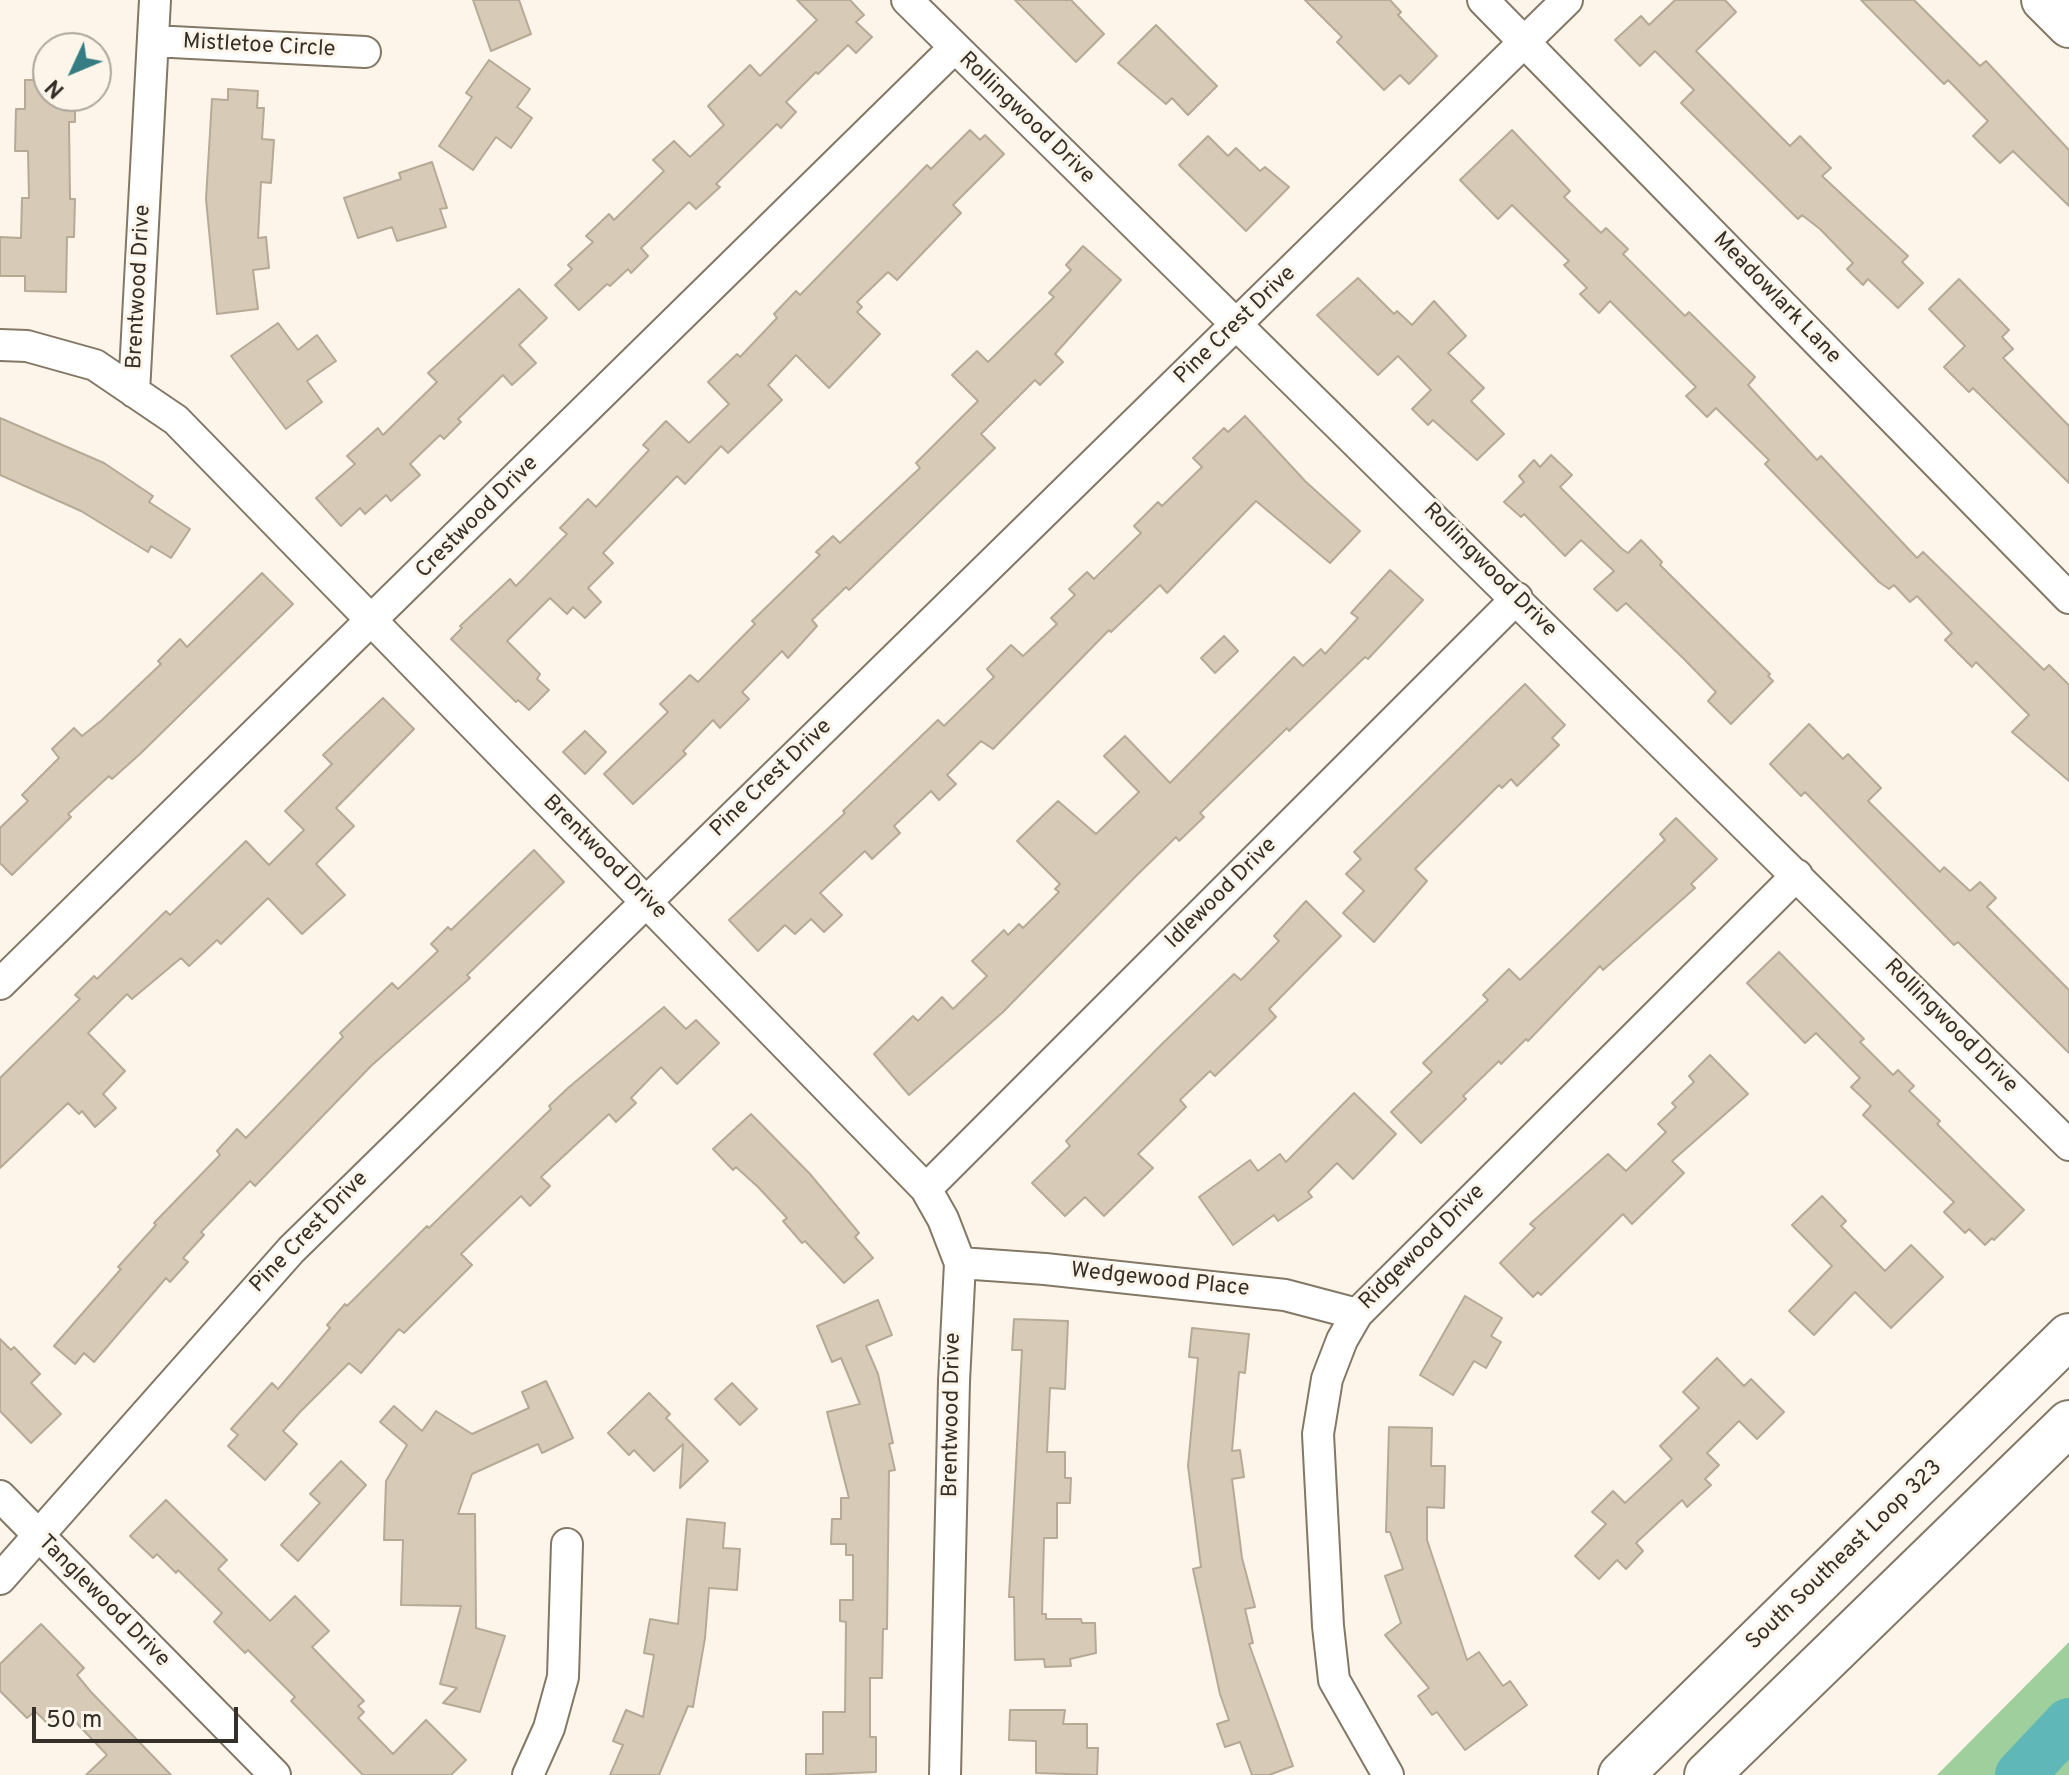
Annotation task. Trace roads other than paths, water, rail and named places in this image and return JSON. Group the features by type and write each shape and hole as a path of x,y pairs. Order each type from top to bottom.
{"highway":[{"name":"South Southeast Loop 323","path":"1621,1775 2069,1336"},
{"path":"1707,1775 2069,1423"}],"street":[{"name":"Brentwood Drive","path":"155,0 134,392 186,430 371,623 647,901 926,1189 943,1219 960,1263 954,1381 945,1775"},
{"name":"Rollingwood Drive","path":"907,0 953,49 1238,324 2069,1145"},
{"name":"Meadowlark Lane","path":"1483,0 2069,598"},
{"name":"Pine Crest Drive","path":"0,1579 40,1538 291,1250 1567,0"},
{"path":"2043,0 2069,26"},
{"name":"Mistletoe Circle","path":"153,41 365,52"},
{"name":"Crestwood Drive","path":"0,984 953,49"},
{"path":"0,345 27,346 95,365 134,392"},
{"name":"Idlewood Drive","path":"926,1189 1517,598"},
{"name":"Ridgewood Drive","path":"1388,1775 1334,1680 1328,1626 1318,1434 1327,1379 1342,1340 1357,1314 1797,875"},
{"name":"Wedgewood Place","path":"960,1263 1285,1295 1357,1314"},
{"name":"Tanglewood Drive","path":"0,1496 275,1775"},
{"path":"528,1775 549,1728 563,1677 567,1544"}],"waterway":[{"path":"2020,1775 2069,1723"}]}
